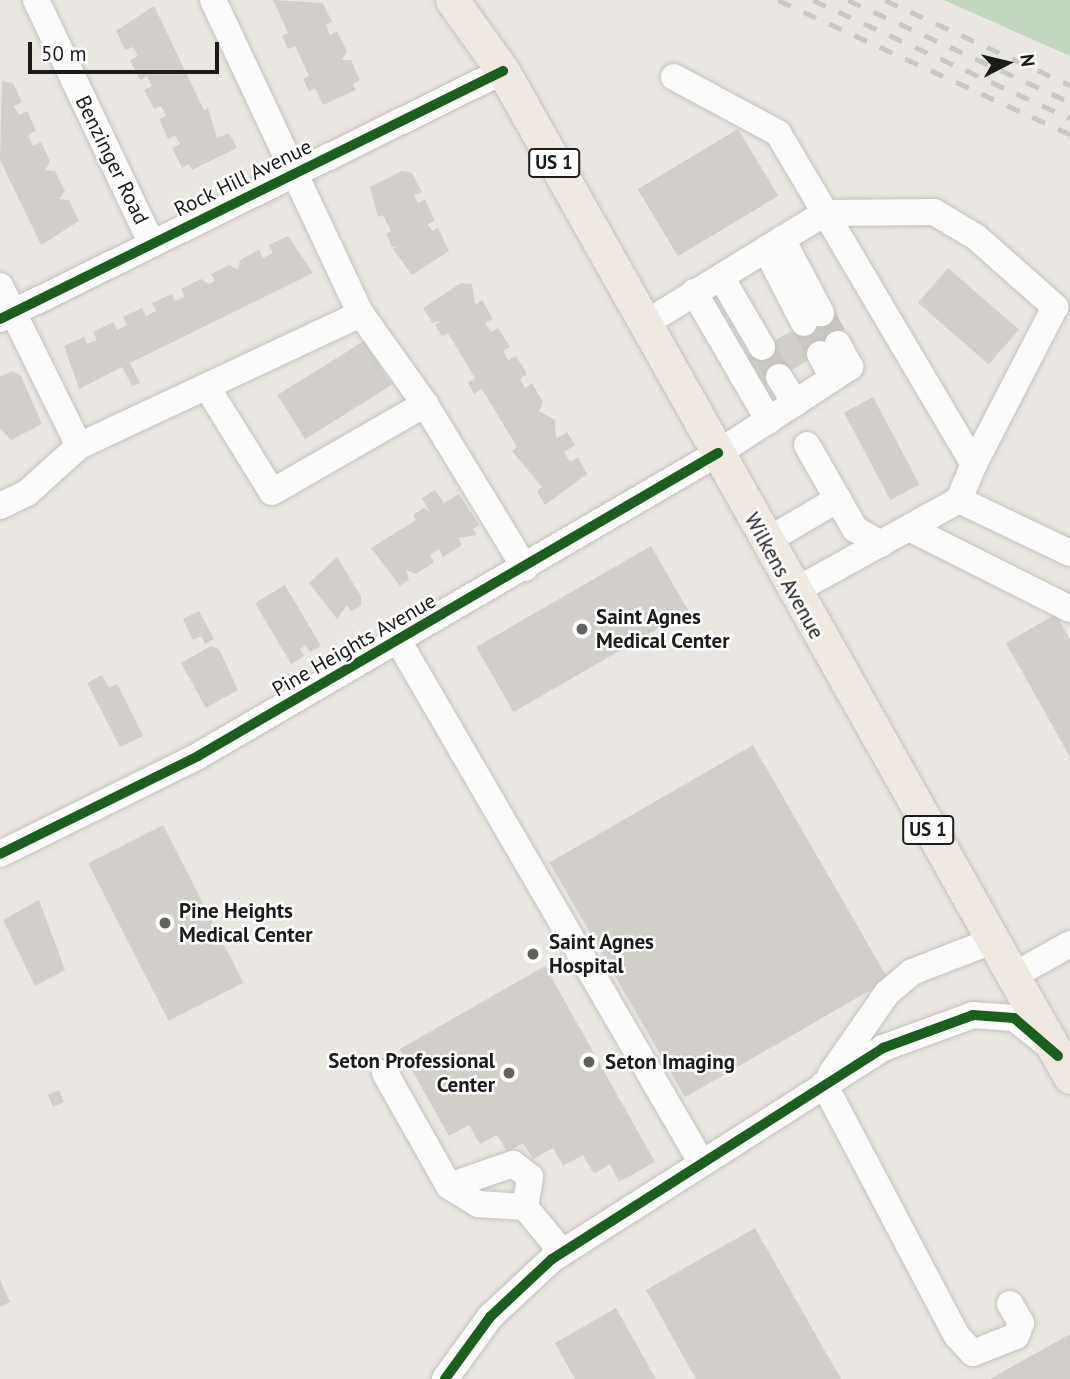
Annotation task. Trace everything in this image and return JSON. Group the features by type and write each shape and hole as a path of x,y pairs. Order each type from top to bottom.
{"main road":[{"name":"Wilkens Avenue","path":"452,0 503,72 646,323 793,592 1064,1066"},
{"name":"Wilkens Avenue","path":"473,0 503,72"}],"street":[{"name":"Benzinger Road","path":"36,0 152,244"},
{"path":"213,0 361,314 425,404 525,568"},
{"name":"Rock Hill Avenue","path":"6,316 503,72"},
{"path":"674,77 778,133 974,464"},
{"path":"646,323 825,213 934,212 976,237 1055,307 974,464 959,500 793,592"},
{"path":"774,244 813,318"},
{"path":"721,277 762,347"},
{"path":"0,286 6,316 79,446"},
{"path":"694,292 769,421"},
{"path":"0,506 27,493 79,446 361,314"},
{"name":"Pine Heights Avenue","path":"0,854 198,756 399,642 718,453 850,367 829,349"},
{"path":"779,377 795,402"},
{"path":"207,387 272,492 425,404"},
{"path":"807,445 855,529 881,544"},
{"path":"765,542 838,499"},
{"path":"959,500 1070,553"},
{"path":"909,528 1070,609"},
{"path":"399,642 700,1160"},
{"path":"824,1084 887,993 912,972 992,941"},
{"path":"1013,976 1070,944"},
{"path":"445,1379 490,1317 562,1252 700,1160 883,1048 973,1015 1014,1018 1064,1066"},
{"path":"385,1073 449,1186 478,1203 525,1207 562,1252"},
{"path":"824,1084 957,1336 973,1353 1016,1336 1021,1323 1010,1304"},
{"path":"449,1186 513,1164 530,1177 525,1207"}],"green space":[{"path":"944,0 1070,0 1070,56"}],"building":[{"path":"273,0 323,3 332,22 326,25 330,35 337,31 347,51 342,60 351,60 360,80 353,84 356,90 323,105 315,88 309,91 303,79 309,76 295,46 288,49 282,36 288,33"},
{"path":"154,6 204,110 208,108 217,138 229,133 237,148 192,170 189,164 182,168 172,148 180,144 175,135 168,139 159,119 166,116 161,106 154,109 144,90 152,86 147,76 140,80 130,60 138,56 133,47 125,50 116,31"},
{"path":"2,81 13,83 22,102 14,106 19,115 27,111 36,131 28,135 33,146 41,142 50,161 45,170 55,171 65,191 59,199 69,200 79,221 41,245 0,160"},
{"path":"738,129 778,196 678,256 638,189"},
{"path":"402,171 412,173 422,192 414,195 418,203 425,199 435,221 428,224 432,231 438,228 449,251 412,275 393,249 398,246 392,247 386,234 391,231 383,215 378,217 370,187"},
{"path":"288,236 313,273 130,363 140,383 132,386 122,367 79,389 64,346 84,337 87,344 97,340 93,332 113,322 117,330 127,325 123,317 142,308 146,316 156,311 152,303 172,294 175,301 185,297 181,289 201,279 209,284 215,281 211,274 229,265 238,270 240,260 259,250 263,258 273,253 269,245"},
{"path":"948,268 1019,330 989,364 918,303"},
{"path":"461,283 472,284 475,305 482,300 493,319 485,323 491,332 498,328 510,347 503,351 508,360 516,356 527,374 520,379 525,388 532,383 543,402 539,411 555,420 556,439 567,432 575,445 564,452 570,462 578,457 587,474 545,505 537,491 542,487 512,451 517,447 482,389 474,394 468,383 475,378 448,333 442,336 435,325 441,321 432,323 423,308"},
{"path":"826,311 843,340 757,390 740,361"},
{"path":"364,341 392,385 305,439 277,395"},
{"path":"12,371 21,376 42,424 11,440 0,428 0,377"},
{"path":"873,397 919,484 890,500 844,412"},
{"path":"435,490 444,503 459,494 479,525 473,529 477,535 458,538 462,545 443,557 439,549 430,555 434,562 416,574 406,570 409,580 400,586 371,548 416,520 413,515 424,508 430,512 422,498"},
{"name":"Saint Agnes Medical Center","path":"651,546 688,611 514,712 476,647"},
{"path":"337,557 361,596 361,606 351,611 347,605 337,619 309,583"},
{"path":"285,585 321,646 310,652 306,645 300,649 304,656 291,664 255,603"},
{"path":"199,611 214,639 205,644 201,636 193,640 183,619"},
{"path":"1056,614 1070,640 1070,757 1006,643"},
{"path":"211,646 219,649 238,690 206,708 181,663"},
{"path":"102,675 109,688 117,684 143,736 120,747 87,683"},
{"path":"753,745 888,980 685,1097 549,862"},
{"name":"Pine Heights Medical Center","path":"163,825 243,983 169,1021 88,863"},
{"path":"39,900 65,970 35,986 3,920"},
{"name":"Seton Professional Center","path":"545,966 655,1162 619,1182 610,1164 594,1174 583,1155 563,1166 553,1148 533,1159 523,1143 507,1152 497,1135 480,1144 469,1125 449,1136 400,1049"},
{"path":"59,1090 64,1102 53,1107 48,1095"},
{"path":"755,1228 841,1379 696,1379 646,1290"},
{"path":"0,1280 10,1302 0,1307"},
{"path":"616,1308 656,1379 575,1379 555,1343"},
{"path":"1070,1334 1070,1379 990,1379"}],"tunnel":[{"path":"821,313 838,344"},
{"path":"804,323 820,354"},
{"path":"762,347 779,377"}],"railway":[{"path":"778,0 1070,134"},
{"path":"813,0 1070,118"},
{"path":"848,0 1070,102"},
{"path":"885,0 1070,85"}],"cycle path":[{"path":"0,319 503,71"},
{"path":"0,854 198,756 718,453"},
{"path":"445,1379 490,1317 552,1259 883,1048 973,1015 1014,1018 1058,1056"}],"place":[{"name":"Saint Agnes Medical Center","path":"582,629"},
{"name":"Pine Heights Medical Center","path":"165,923"},
{"name":"Saint Agnes Hospital","path":"533,954"},
{"name":"Seton Imaging","path":"589,1062"},
{"name":"Seton Professional Center","path":"509,1073"}]}
